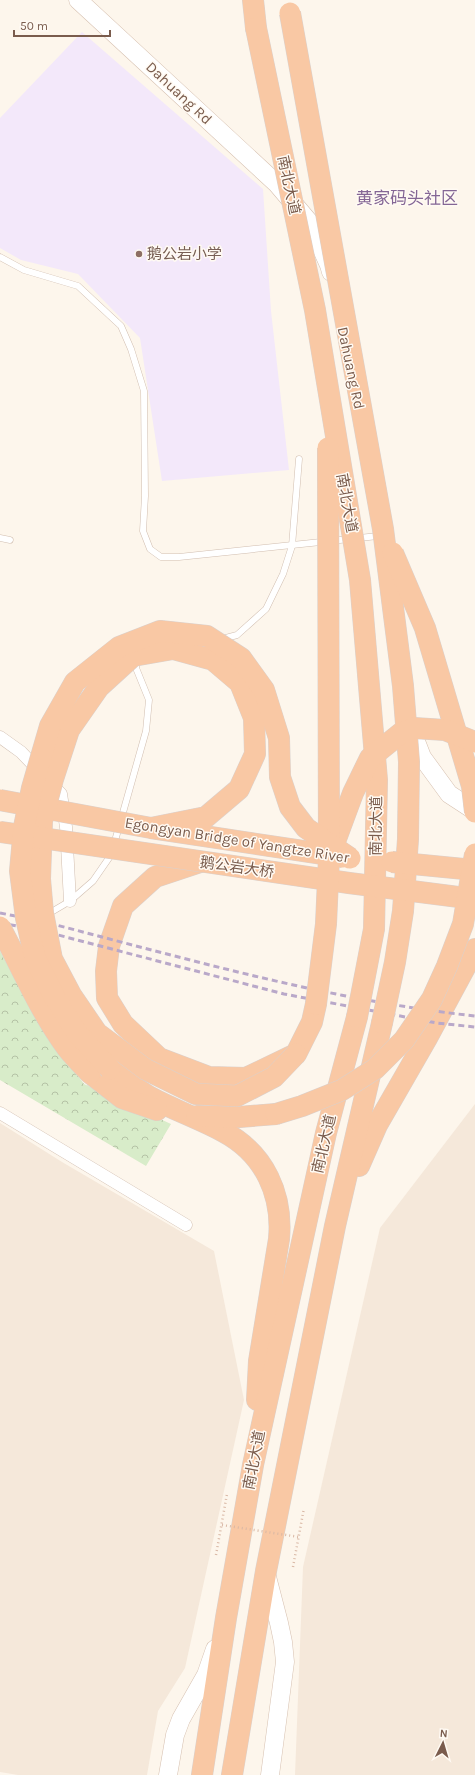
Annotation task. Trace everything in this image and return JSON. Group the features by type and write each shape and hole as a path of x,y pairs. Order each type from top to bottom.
{"highway":[{"name":"南北大道","path":"202,1775 226,1618 253,1465 326,1133 357,1017 374,929 377,780 360,580 315,310 256,28 253,0"},
{"name":"南北大道","path":"232,1775 266,1571 335,1226 395,962 403,911 408,839 409,762 403,686 381,533 289,4"},
{"path":"151,828 206,817 239,789 255,754 254,718 240,683 213,660 172,649 133,656 99,687 69,730 53,780 42,822 40,879 44,913 52,959 71,995 97,1033 145,1069 196,1094 237,1096 274,1077 296,1054 312,1022 316,1004 326,924 329,857 327,420 315,310"},
{"path":"381,533 424,628 472,786 475,812"},
{"path":"253,1465 259,1361 281,1220 277,1198 271,1180 259,1161 226,1133 149,1096 110,1069 77,1033 55,998 35,958 26,918 20,872 24,827 32,788 50,726 75,682 119,647 160,631 207,636 241,658 264,690 279,738 280,777 290,807 306,828 350,858"},
{"path":"329,857 353,793 370,758 401,733 414,728 445,730 475,742"},
{"name":"Egongyan Bridge of Yangtze River","path":"0,800 151,828 350,858 475,870"},
{"name":"鹅公岩大桥","path":"0,832 200,862 475,899"},
{"path":"11,931 29,986 50,1022 68,1049 90,1073 122,1098 150,1109 187,1115 239,1117 276,1114 302,1106 342,1090 375,1069 404,1040 432,999 447,966 463,924 475,854"},
{"path":"200,862 155,877 123,906 109,946 106,971 108,998 123,1024 159,1058 209,1077 246,1078 296,1054"},
{"path":"335,1226 377,1125 427,1038 475,949"}],"main road":[{"name":"Dahuang Rd","path":"78,0 277,184 310,223 329,265 362,423 381,533 403,707 422,758 449,794 475,812"},
{"name":"南北大道","path":"247,0 256,28"},
{"name":"南北大道","path":"266,1571 281,1629 285,1662 270,1775"},
{"name":"南北大道","path":"168,1775 175,1735 181,1718 206,1675 226,1618"}],"street":[{"path":"0,737 21,752 61,794 66,827 70,901"},
{"path":"0,1113 186,1225"}],"lane":[{"path":"0,257 24,270 78,286 121,326 131,349 144,390 145,496 143,531 150,549 161,556 180,557 292,546 381,533"},
{"path":"202,644 237,635 266,609 283,574 292,546 299,459"},
{"path":"0,538 10,540"},
{"path":"38,920 70,901 93,881 111,855 146,731 149,700 136,668 139,647 160,637 174,639"},
{"path":"0,943 11,931 32,924"}],"path":[{"path":"216,1555 227,1494"},
{"path":"293,1568 304,1508"},
{"path":"222,1525 299,1537"}],"shaded area":[{"name":"鹅公岩小学","path":"82,32 263,189 271,311 289,470 162,481 140,338 78,274 21,260 0,248 0,118"},
{"path":"475,1104 475,1775 295,1775 303,1567 380,1228"},
{"path":"0,1123 62,1162 214,1251 244,1400 185,1668 158,1711 147,1775 18,1775 0,1772"}],"green space":[{"path":"0,951 40,1024 84,1084 171,1124 146,1166 0,1080"}],"railway":[{"path":"0,913 41,921 202,963 310,989 365,1000 475,1016"},
{"path":"0,923 39,930 284,994 437,1023 475,1027"}],"place":[{"name":"鹅公岩小学","path":"139,254"}],"district":[{"name":"黄家码头社区","path":"407,198"}]}
